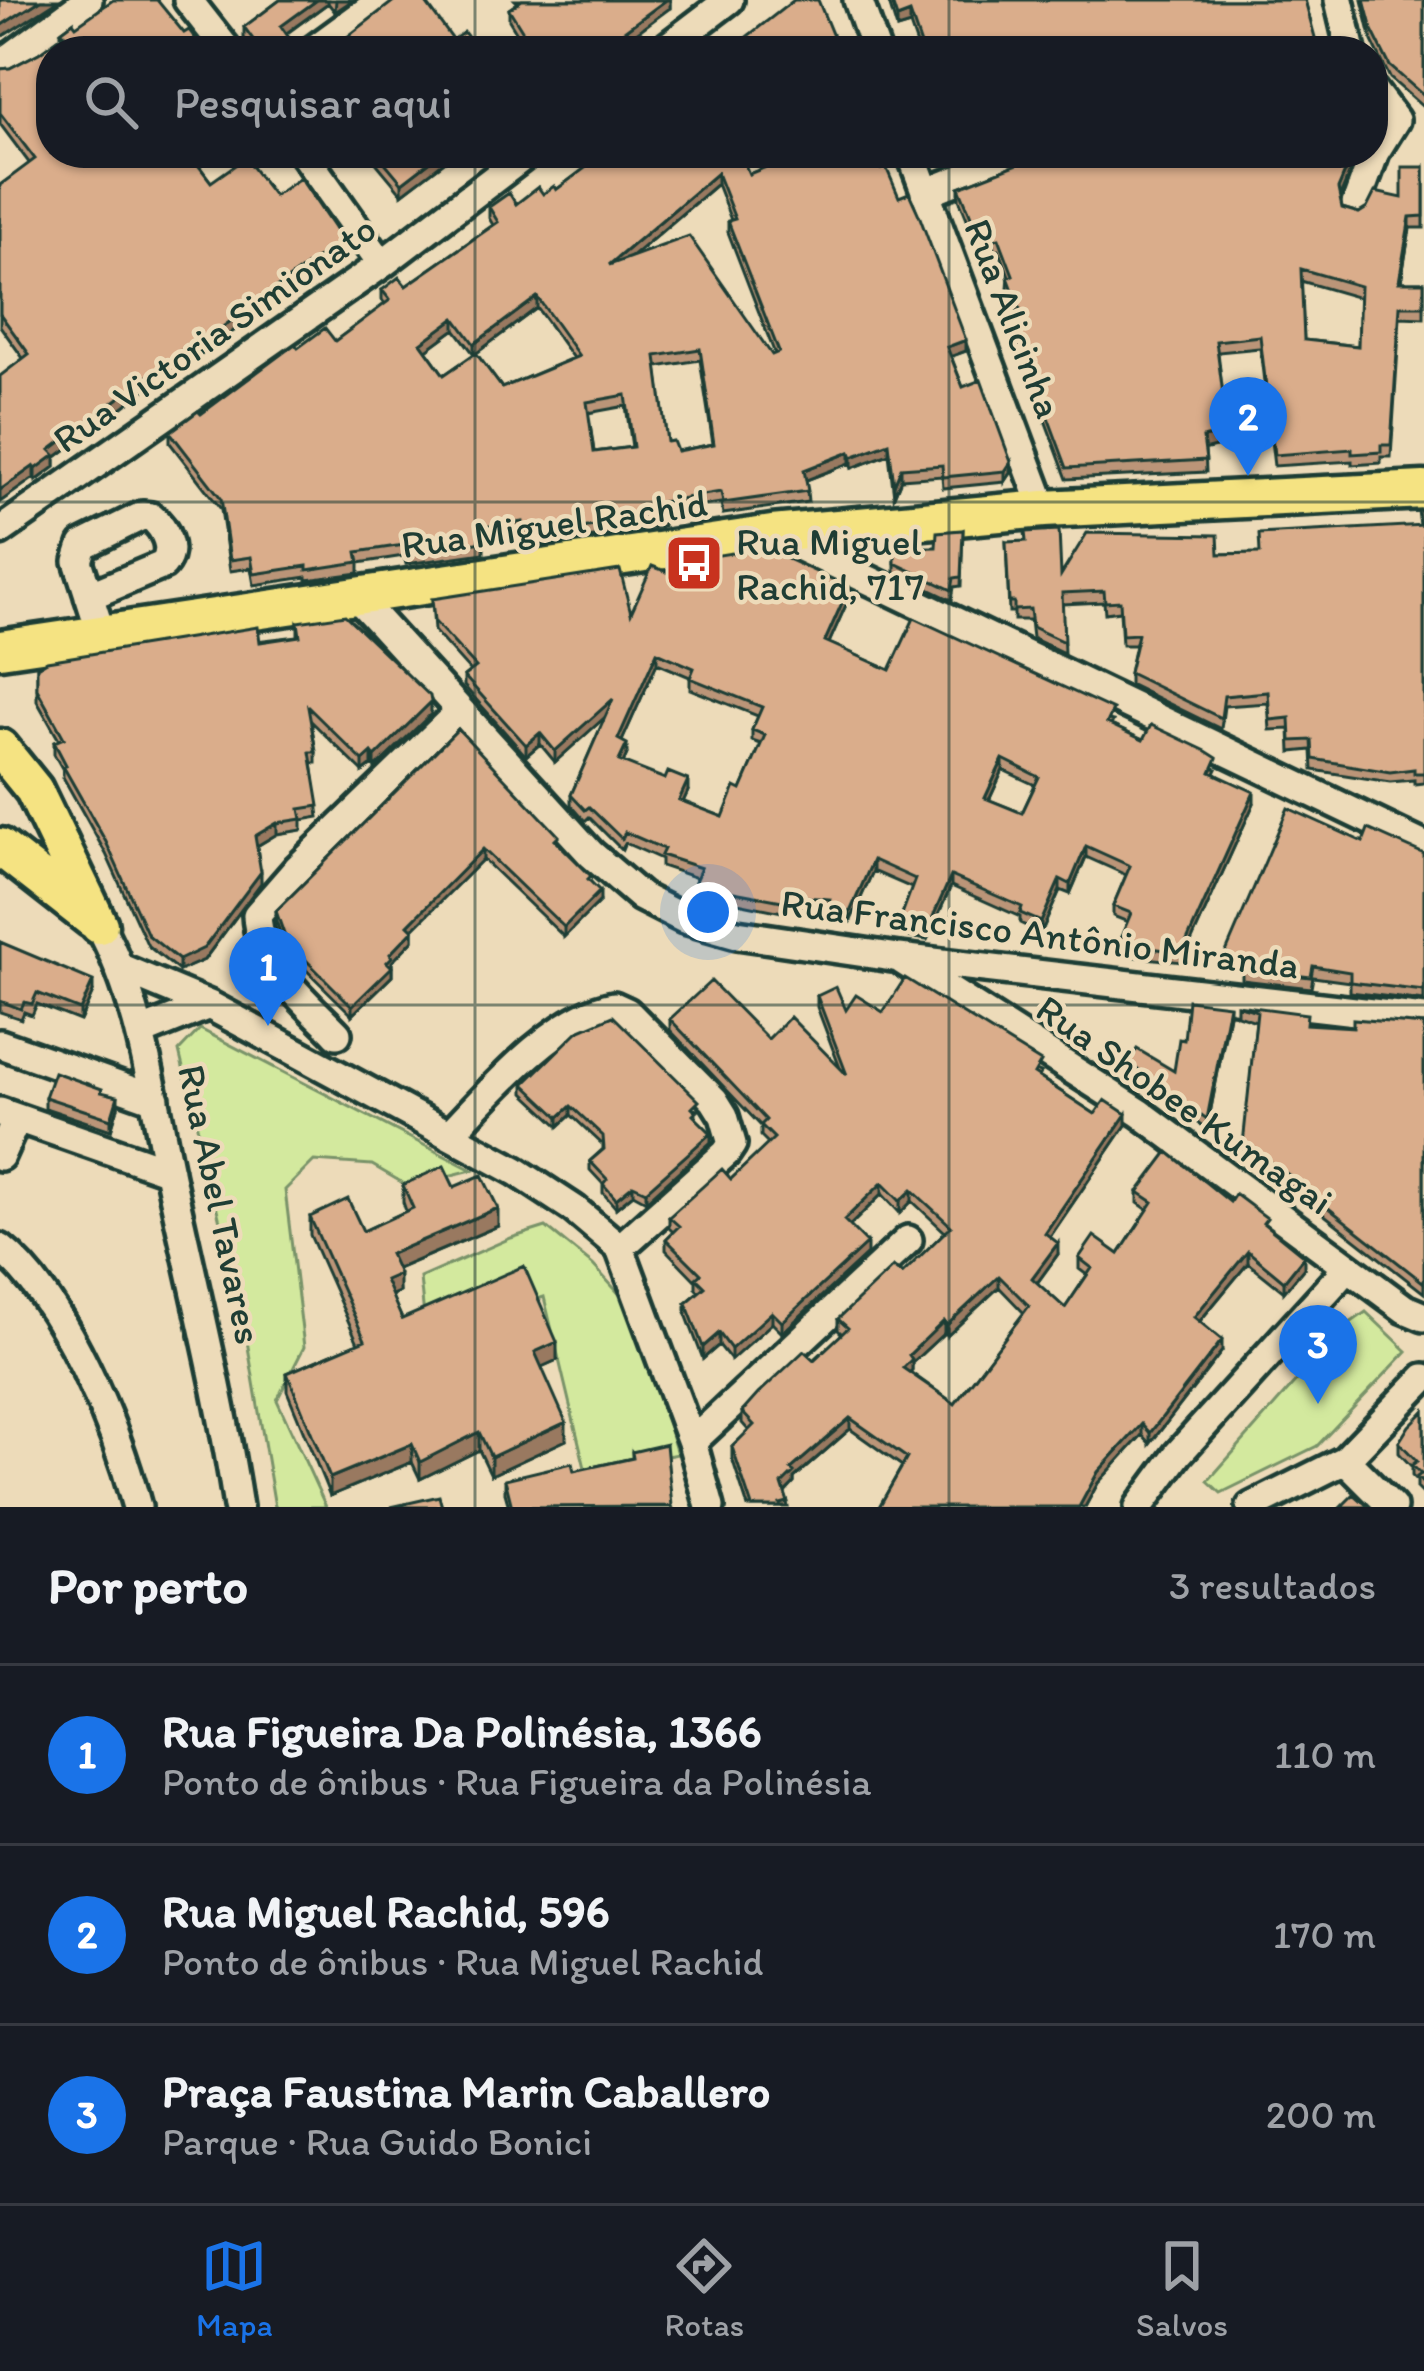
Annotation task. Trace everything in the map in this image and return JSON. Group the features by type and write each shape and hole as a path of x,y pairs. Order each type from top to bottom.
{"main road":[{"name":"Rua Miguel Rachid","path":"0,649 772,534 1044,509 1424,490"},
{"name":"Rua Miguel Rachid","path":"0,678 58,640"},
{"name":"Rua Abel Tavares","path":"0,748 17,793 100,925"},
{"name":"Rua Abel Tavares","path":"0,847 100,925"}],"street":[{"path":"39,36 88,0"},
{"path":"188,0 216,36"},
{"path":"333,36 382,0"},
{"path":"682,36 729,0"},
{"path":"858,0 871,36"},
{"path":"1339,0 1344,36"},
{"path":"0,65 36,38"},
{"path":"1388,111 1395,120 1424,130"},
{"path":"1388,131 1395,120"},
{"path":"314,168 382,265"},
{"name":"Rua Victoria Simionato","path":"0,531 382,265 508,168"},
{"name":"Rua Alicinha","path":"916,168 1044,509"},
{"path":"925,193 987,168"},
{"path":"1355,207 1369,168"},
{"path":"772,534 1424,846"},
{"name":"Rua Francisco Antônio Miranda","path":"352,593 591,854 641,897 684,919 736,934 898,958 1424,1019"},
{"path":"89,596 101,634"},
{"path":"337,1034 272,963 258,938 257,915 297,868 459,712"},
{"name":"Rua Abel Tavares","path":"100,925 123,969 142,1032 238,1507"},
{"name":"Rua Shobee Kumagai","path":"898,958 1140,1113 1348,1268 1424,1318"},
{"path":"123,969 209,1005 449,1135 555,1196 622,1250 692,1442 710,1507"},
{"path":"142,1032 209,1005"},
{"path":"449,1135 573,1021 614,1006 637,1021 714,1100 732,1144 630,1239"},
{"path":"0,1044 154,1100"},
{"path":"0,1156 9,1115 169,1171"},
{"path":"692,1442 908,1240"},
{"path":"0,1248 34,1286 80,1360 116,1438 137,1507"},
{"path":"1139,1507 1178,1454 1348,1268"},
{"path":"1251,1507 1346,1460 1424,1378"},
{"path":"1346,1460 1392,1507"}],"green space":[{"path":"200,1029 472,1170 408,1186 372,1165 314,1161 285,1190 304,1347 277,1400 326,1507 275,1507 243,1317 179,1051"},
{"path":"546,1227 593,1265 634,1310 677,1454 586,1472 544,1297 426,1335 420,1278"},
{"path":"1366,1312 1407,1351 1317,1446 1221,1493 1208,1481 1343,1328"}],"building":[{"path":"0,0 41,0 0,26"},
{"path":"113,0 157,0 184,33 189,30 194,36 62,36 61,31 73,22 76,26"},
{"path":"280,0 317,0 281,26 288,36 250,36 244,27"},
{"path":"395,0 424,0 450,36 348,36"},
{"path":"522,0 666,0 617,36 523,36 509,9"},
{"path":"794,0 818,0 833,36 748,36"},
{"path":"891,0 1305,0 1315,36 918,36 910,13 897,18"},
{"path":"1364,0 1424,0 1424,96 1390,66 1388,36 1375,36"},
{"path":"36,55 36,168 200,168 211,182 231,168 253,168 274,196 300,178 342,240 202,342 198,338 50,450 55,455 0,490 0,376 29,354 0,314 0,185 35,159 0,113 0,69"},
{"path":"1402,167 1424,167 1424,216 1410,217 1399,282 1424,282 1424,306 1400,306 1391,445 1381,445 1381,452 1352,454 1352,449 1274,455 1260,336 1216,341 1228,432 1203,438 1206,460 1067,468 1011,318 1022,314 999,238 992,231 979,236 959,187 1007,168 1347,168 1338,189 1342,208 1359,213 1375,192 1402,198","holes":["1301,269 1360,286 1358,346 1304,340"]},
{"path":"390,168 422,168 402,183"},
{"path":"585,168 746,168 749,174 764,168 886,168 899,197 909,193 966,340 947,347 963,387 981,380 1011,462 1005,471 943,477 942,465 901,468 894,485 889,443 804,470 808,491 723,503 721,492 661,502 663,515 525,537 523,522 482,527 484,542 406,553 404,545 357,552 359,562 307,570 307,566 254,574 251,557 230,560 221,498 170,432 295,344 298,348 325,328 335,341 390,300 382,290 399,277 406,286 498,222 489,207 509,193 516,204 538,187 543,194 554,186 556,190","holes":["717,173 735,219 728,221 779,352 772,355 689,236 609,265","537,297 579,356 502,388 476,353 444,375 421,343 455,318 474,344","700,349 714,444 677,451 673,441 667,442 656,356","626,395 633,447 594,452 587,402"]},
{"path":"1424,525 1424,773 1313,759 1312,740 1291,741 1290,718 1270,720 1268,692 1224,696 1221,718 1129,673 1138,634 1122,635 1120,601 1105,602 1104,591 1062,593 1064,642 1032,627 1030,609 1014,610 1014,602 1009,602 1006,542 1026,541 1025,532 1059,530 1061,575 1087,533 1218,535 1219,554 1260,553 1259,534"},
{"path":"963,530 961,577 954,578 952,590 895,563 895,548 936,547 937,532"},
{"path":"763,548 849,587 825,641 890,670 914,618 1113,710 1107,723 1143,740 1151,725 1217,758 1211,772 1254,792 1182,952 1118,944 1131,913 1113,906 1130,866 1086,846 1070,884 1060,879 1041,922 1020,913 1022,907 951,876 927,930 898,925 915,879 873,860 850,912 827,908 830,899 784,895 782,901 723,890 695,881 701,868 661,855 664,849 625,832 622,839 571,795 613,699 555,751 540,733 526,745 464,676 476,667 434,621 432,599 620,570 631,613 652,566 670,573 675,562","holes":["657,652 694,668 690,678 762,707 752,730 765,735 741,790 735,787 723,817 679,800 688,780 668,772 665,779 619,761 627,744 618,739","1003,759 1039,777 1022,813 985,798"]},
{"path":"345,615 431,702 375,757 372,753 363,761 308,707 319,806 300,809 302,819 277,823 255,836 261,872 204,948 179,960 148,935 106,842 63,766 54,742 64,738 37,689 37,667 47,661 258,627 260,642 300,636 298,622"},
{"path":"458,729 559,836 555,840 600,891 564,927 483,849 408,925 413,930 390,954 387,962 392,967 352,1006 286,940 276,911"},
{"path":"1288,808 1363,842 1368,829 1424,854 1424,991 1350,982 1350,972 1313,966 1311,977 1242,969 1244,959 1224,957"},
{"path":"0,942 93,981 80,1010 37,993 32,1004 24,1002 21,1009 0,1001"},
{"path":"905,978 1041,1062 1034,1074 1095,1114 1105,1100 1126,1114 1045,1233 1058,1243 1032,1278 1065,1308 1092,1268 1079,1258 1094,1236 1119,1254 1153,1202 1138,1192 1168,1152 1230,1202 1235,1194 1267,1218 1263,1223 1304,1256 1284,1281 1248,1251 1194,1317 1222,1340 1150,1433 1142,1424 1098,1472 1079,1507 879,1507 907,1458 850,1418 791,1469 794,1472 782,1484 788,1502 781,1507 752,1507 732,1447 754,1425 742,1412 804,1351 814,1360 848,1328 838,1319 893,1267 902,1274 951,1226 912,1190 900,1201 882,1183 844,1220 867,1243 782,1322 772,1312 731,1349 719,1333 703,1347 686,1303 705,1287 696,1278 701,1274 666,1239 679,1226 669,1217 722,1169 731,1179 774,1138 761,1125 766,1120 670,1019 711,981 768,1039 790,1017 847,1075 817,996 836,987 846,1010 856,995 883,1012","holes":["999,1276 1029,1306 955,1404 903,1368 912,1359 909,1355 944,1321 947,1325"]},
{"path":"1188,1000 1229,1005 1207,1119 1128,1063 1137,1049 1174,1071 1179,1039 1184,1040"},
{"path":"1237,1005 1307,1014 1306,1024 1353,1027 1353,1019 1424,1025 1424,1283 1308,1188 1243,1144 1257,1011"},
{"path":"613,1016 699,1101 692,1108 693,1115 711,1133 646,1191 633,1185 616,1199 603,1184 607,1179 590,1161 604,1149 603,1136 571,1106 559,1117 524,1084 578,1031"},
{"path":"54,1072 118,1096 111,1119 45,1097"},
{"path":"444,1166 454,1187 482,1175 498,1208 390,1254 399,1274 385,1280 402,1319 524,1266 557,1342 535,1352 566,1422 491,1457 479,1432 420,1462 412,1444 330,1478 287,1373 365,1340 310,1217 348,1199 363,1231 413,1208 403,1185"},
{"path":"1424,1411 1424,1485 1412,1465 1417,1461 1399,1442"},
{"path":"666,1444 672,1506 512,1507 505,1479 572,1463 574,1471 633,1458 632,1452"},
{"path":"1354,1494 1369,1507 1341,1507"},
{"path":"439,1496 442,1507 391,1507"}],"place":[{"name":"Rua Miguel Rachid, 596","path":"1248,476"},
{"name":"Rua Miguel Rachid, 717","path":"694,563"},
{"name":"Rua Figueira Da Polinésia, 1366","path":"268,1026"},
{"name":"Praça Faustina Marin Caballero","path":"1318,1404"}]}
